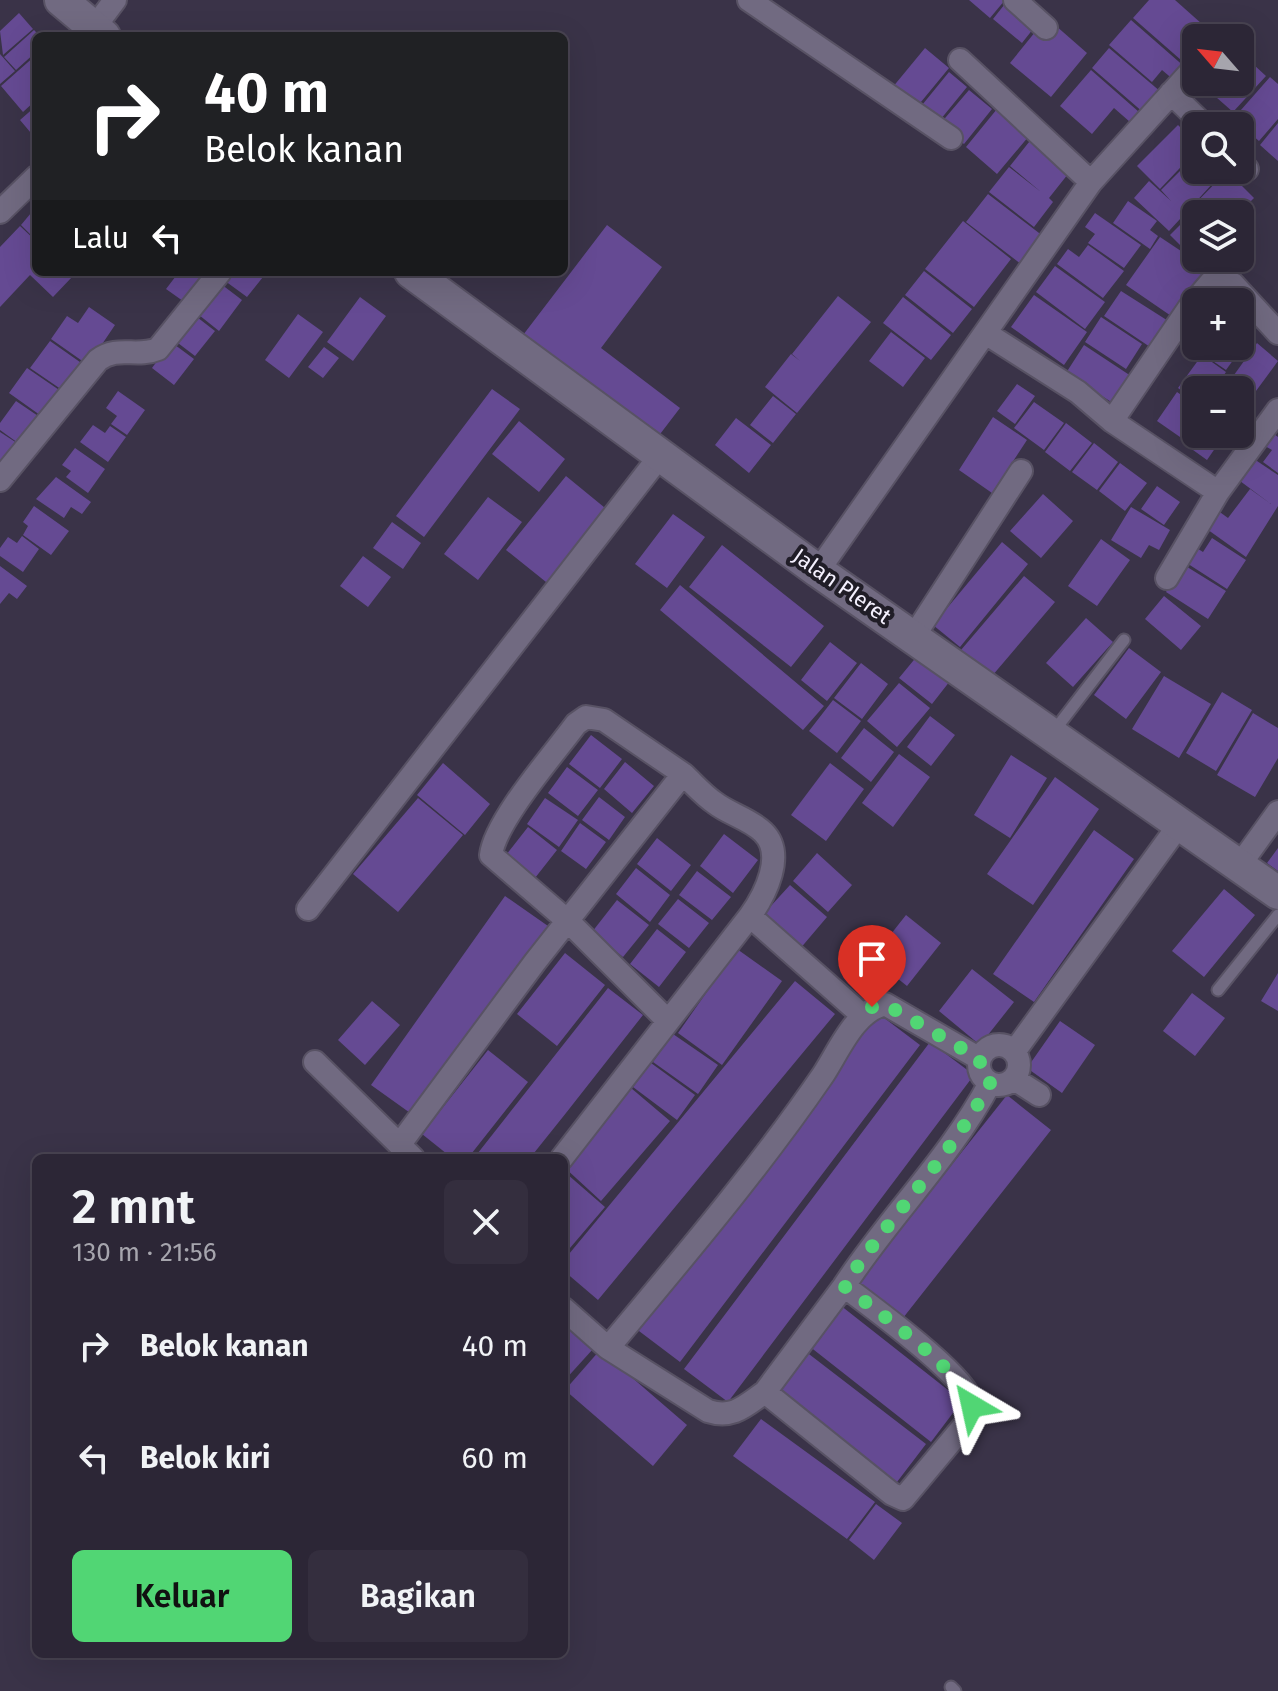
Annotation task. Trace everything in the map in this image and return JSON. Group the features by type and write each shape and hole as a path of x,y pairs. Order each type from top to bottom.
{"main road":[{"path":"61,0 99,32"},
{"name":"Jalan Pleret","path":"416,276 818,571 1278,893"}],"street":[{"path":"99,32 115,0"},
{"path":"749,0 951,138"},
{"path":"1015,0 1046,28"},
{"path":"960,60 1091,182"},
{"path":"818,571 1091,182 1182,81"},
{"path":"1171,93 1191,112"},
{"path":"0,212 32,181"},
{"path":"0,480 98,360 117,350 147,354 158,349 217,276"},
{"path":"1112,421 1189,308 1211,282 1224,280 1233,284 1278,333"},
{"path":"987,334 1078,392 1112,421 1218,492"},
{"path":"1167,578 1218,492 1278,410"},
{"path":"308,909 660,456"},
{"path":"914,636 1021,471"},
{"path":"565,1154 633,1069 666,1019 750,916 760,902 773,867 770,841 762,830 715,803 683,774 604,720 586,717 576,724 522,795 492,843 491,855 569,922 666,1019"},
{"path":"315,1062 406,1151 535,962 683,774"},
{"path":"1239,866 1278,812"},
{"path":"1014,1052 1179,825"},
{"path":"750,916 862,1015"},
{"path":"608,1348 689,1250 812,1090 862,1015 885,1004 980,1059"},
{"path":"991,1046 1014,1052 1019,1068 1014,1079 1002,1085 990,1083 980,1073 980,1059 991,1046"},
{"path":"1014,1079 1039,1095"},
{"path":"568,1313 608,1348 708,1411 722,1416 732,1415 765,1392 877,1236 924,1183 952,1145 990,1083"},
{"path":"765,1392 892,1494 903,1499 968,1421 972,1406 966,1391 894,1325 844,1286"}],"lane":[{"path":"1052,735 1124,640"},
{"path":"1218,990 1278,915"}],"building":[{"path":"969,0 1005,0 990,18"},
{"path":"1008,0 1037,24 1022,43 993,19"},
{"path":"1149,0 1175,0 1202,24 1182,24 1182,61 1133,18"},
{"path":"19,13 33,29 3,55 0,31"},
{"path":"1131,20 1182,65 1182,73 1175,81 1162,70 1152,82 1109,45"},
{"path":"1055,25 1087,53 1051,97 1010,63 1040,26"},
{"path":"34,30 36,32 32,32 32,56 16,70 4,57"},
{"path":"925,48 949,68 916,108 892,88"},
{"path":"1109,48 1161,92 1144,113 1092,68"},
{"path":"0,54 15,71 0,84"},
{"path":"32,59 32,104 23,112 1,86"},
{"path":"1254,65 1266,76 1254,89"},
{"path":"1091,70 1139,112 1130,122 1114,108 1092,134 1060,106"},
{"path":"949,72 967,87 936,125 918,110"},
{"path":"1270,77 1278,84 1278,119 1259,141 1254,137 1254,112 1239,112"},
{"path":"969,90 992,109 964,144 940,124"},
{"path":"1215,96 1248,96 1233,112"},
{"path":"997,109 1029,136 997,174 966,147"},
{"path":"32,110 32,134 20,120"},
{"path":"1278,123 1278,161 1260,145"},
{"path":"1178,125 1182,129 1182,166 1160,189 1137,166"},
{"path":"1033,137 1072,169 1049,198 1053,202 1034,227 989,192 1009,167 1041,192 1010,166"},
{"path":"1182,169 1182,184 1212,184 1197,200 1182,200 1182,217 1169,231 1134,198 1149,181 1171,201 1161,190"},
{"path":"1214,184 1240,184 1254,198 1252,200 1199,200"},
{"path":"988,194 1043,236 1021,264 966,222"},
{"path":"1128,201 1157,221 1150,230 1158,236 1150,249 1113,223"},
{"path":"32,212 32,236 21,225"},
{"path":"1095,213 1141,245 1124,268 1088,243 1095,234 1085,227"},
{"path":"963,221 1011,259 974,307 925,269"},
{"path":"1182,223 1182,247 1170,235"},
{"path":"607,225 662,267 601,348 680,408 654,442 520,339"},
{"path":"20,226 32,237 32,276 72,277 53,297 30,275 0,307 0,247"},
{"path":"1160,237 1182,252 1182,272 1210,272 1199,288 1182,288 1182,313 1177,320 1126,285"},
{"path":"1088,245 1124,271 1103,298 1057,264 1068,249 1079,257"},
{"path":"1055,266 1105,302 1085,329 1036,292"},
{"path":"924,271 972,309 953,333 905,295"},
{"path":"176,276 209,276 190,306 166,289"},
{"path":"223,276 264,276 247,297 221,278"},
{"path":"217,281 242,300 219,331 194,311"},
{"path":"1121,291 1173,324 1156,351 1104,316"},
{"path":"1034,295 1087,332 1064,365 1011,327"},
{"path":"838,296 871,322 797,413 765,387 791,354 800,361 792,354"},
{"path":"360,297 386,316 353,361 327,342"},
{"path":"903,297 951,335 931,360 883,323"},
{"path":"89,307 115,325 88,365 51,339 67,316 78,323"},
{"path":"193,314 215,331 195,356 174,340"},
{"path":"298,314 323,332 289,378 265,360"},
{"path":"1101,317 1142,344 1126,369 1085,342"},
{"path":"891,332 925,358 903,387 869,361"},
{"path":"50,341 87,367 68,394 30,368"},
{"path":"171,342 194,359 174,385 152,368"},
{"path":"1257,343 1278,361 1256,391 1254,376 1234,375 1245,360 1254,360"},
{"path":"1084,345 1134,378 1116,405 1066,373"},
{"path":"324,347 339,358 323,378 308,367"},
{"path":"1198,360 1209,360 1226,372 1223,376 1187,376"},
{"path":"1211,360 1233,360 1226,370"},
{"path":"27,368 65,394 47,420 9,393"},
{"path":"1017,384 1035,396 1015,424 997,411"},
{"path":"492,389 520,409 424,537 396,516"},
{"path":"118,391 145,410 127,435 111,424 117,416 106,408"},
{"path":"1177,392 1182,395 1180,437 1157,421"},
{"path":"773,396 796,414 773,443 750,425"},
{"path":"16,401 44,420 25,448 0,430 0,423"},
{"path":"1034,402 1064,423 1044,450 1014,428"},
{"path":"993,417 1027,440 992,493 959,470"},
{"path":"736,418 771,445 749,473 715,445"},
{"path":"519,421 565,459 539,492 492,454"},
{"path":"1066,423 1092,443 1070,471 1045,452"},
{"path":"93,425 105,433 110,426 126,437 108,462 80,442"},
{"path":"0,432 23,447 0,469"},
{"path":"1274,434 1278,437 1278,473 1263,462 1272,450 1265,446"},
{"path":"1094,443 1118,462 1097,490 1072,472"},
{"path":"75,448 105,469 88,493 66,477 71,471 62,465"},
{"path":"1190,448 1215,448 1207,460"},
{"path":"1254,459 1278,475 1278,506 1246,557 1204,527 1217,510 1228,518 1250,489 1271,504 1240,481"},
{"path":"1120,463 1147,483 1125,511 1099,491"},
{"path":"566,476 610,512 551,586 506,550"},
{"path":"56,477 91,502 82,514 71,507 64,518 36,499"},
{"path":"1157,486 1180,502 1164,525 1141,509"},
{"path":"1043,494 1073,521 1041,558 1010,531"},
{"path":"488,497 522,522 478,580 444,554"},
{"path":"34,506 69,531 51,555 23,535 28,526 23,522"},
{"path":"1131,507 1170,530 1159,550 1149,545 1141,558 1111,540"},
{"path":"673,514 705,537 667,588 635,564"},
{"path":"392,522 421,543 403,569 373,548"},
{"path":"22,536 39,549 23,572 0,556 0,548 8,537 17,543"},
{"path":"1212,538 1246,560 1227,589 1182,560 1192,545 1203,552"},
{"path":"1101,539 1130,560 1097,606 1068,586"},
{"path":"1002,542 1028,564 960,647 933,625"},
{"path":"722,545 824,626 791,667 689,587"},
{"path":"363,556 391,577 368,607 340,586"},
{"path":"1184,565 1226,591 1208,619 1166,592"},
{"path":"0,566 27,586 17,599 9,593 0,604"},
{"path":"1024,576 1055,602 992,676 961,650"},
{"path":"680,585 824,706 803,730 660,610"},
{"path":"1164,596 1201,626 1181,650 1145,619"},
{"path":"1086,618 1113,642 1073,687 1046,663"},
{"path":"830,642 857,663 827,701 801,680"},
{"path":"1129,648 1161,672 1126,719 1094,695"},
{"path":"918,655 950,681 932,704 899,678"},
{"path":"861,663 888,684 862,719 834,698"},
{"path":"1164,676 1211,704 1179,758 1132,729"},
{"path":"899,683 930,708 897,747 867,721"},
{"path":"1222,692 1252,710 1216,771 1186,753"},
{"path":"833,700 861,721 837,753 809,731"},
{"path":"1253,713 1278,728 1278,758 1255,797 1217,775"},
{"path":"930,716 955,735 931,766 907,747"},
{"path":"864,728 894,752 871,782 841,758"},
{"path":"591,735 622,759 600,788 569,764"},
{"path":"899,754 930,777 893,827 862,803"},
{"path":"1011,755 1047,778 1010,838 974,815"},
{"path":"625,762 654,786 632,813 604,789"},
{"path":"443,763 490,804 465,835 417,795"},
{"path":"830,763 864,789 826,841 791,815"},
{"path":"567,767 598,790 578,816 548,793"},
{"path":"1055,777 1099,809 1033,905 987,874"},
{"path":"599,797 625,817 609,840 582,820"},
{"path":"418,798 463,835 398,912 353,874"},
{"path":"545,798 578,820 559,847 527,824"},
{"path":"580,823 606,842 586,869 561,851"},
{"path":"528,827 557,850 535,878 506,855"},
{"path":"1094,830 1134,859 1034,1002 993,974"},
{"path":"724,834 758,860 733,893 700,866"},
{"path":"657,838 691,865 671,891 637,864"},
{"path":"1278,848 1278,871 1267,863"},
{"path":"817,853 852,885 828,912 793,881"},
{"path":"636,868 670,895 650,922 616,894"},
{"path":"697,871 731,897 712,920 679,895"},
{"path":"790,885 827,917 799,950 760,918"},
{"path":"1224,889 1255,915 1204,977 1172,951"},
{"path":"505,896 548,926 413,1115 371,1085"},
{"path":"678,899 709,923 689,948 658,924"},
{"path":"617,900 649,925 623,957 592,932"},
{"path":"906,915 941,943 907,986 872,958"},
{"path":"657,929 686,952 659,987 630,964"},
{"path":"737,949 782,981 722,1065 678,1033"},
{"path":"565,953 605,985 557,1046 517,1014"},
{"path":"972,969 1014,1002 980,1045 939,1011"},
{"path":"1278,973 1278,1011 1261,1001"},
{"path":"795,981 835,1014 598,1300 568,1274 568,1255"},
{"path":"608,988 643,1015 533,1154 477,1154"},
{"path":"1192,993 1225,1018 1195,1056 1163,1031"},
{"path":"372,1001 400,1025 365,1065 338,1040"},
{"path":"875,1011 920,1045 680,1362 635,1328"},
{"path":"1060,1021 1095,1045 1062,1093 1027,1068"},
{"path":"673,1034 718,1065 698,1094 653,1062"},
{"path":"930,1042 974,1075 728,1402 684,1369"},
{"path":"488,1050 528,1082 471,1154 447,1154 422,1134"},
{"path":"651,1063 695,1095 677,1120 633,1087"},
{"path":"631,1088 670,1121 601,1201 568,1171 568,1162"},
{"path":"1007,1095 1051,1130 903,1318 858,1283"},
{"path":"568,1175 605,1207 568,1250"},
{"path":"840,1305 962,1401 931,1442 809,1346"},
{"path":"568,1327 593,1349 568,1377"},
{"path":"600,1350 687,1425 653,1466 568,1393 568,1387"},
{"path":"805,1351 926,1444 897,1482 776,1390"},
{"path":"761,1419 875,1502 847,1539 733,1456"},
{"path":"876,1504 902,1523 874,1560 849,1540"}],"route":[{"path":"872,1007 885,1004 930,1027 980,1059 980,1073 990,1083 961,1132 924,1183 877,1236 844,1286 938,1363 966,1391 972,1406"}]}
